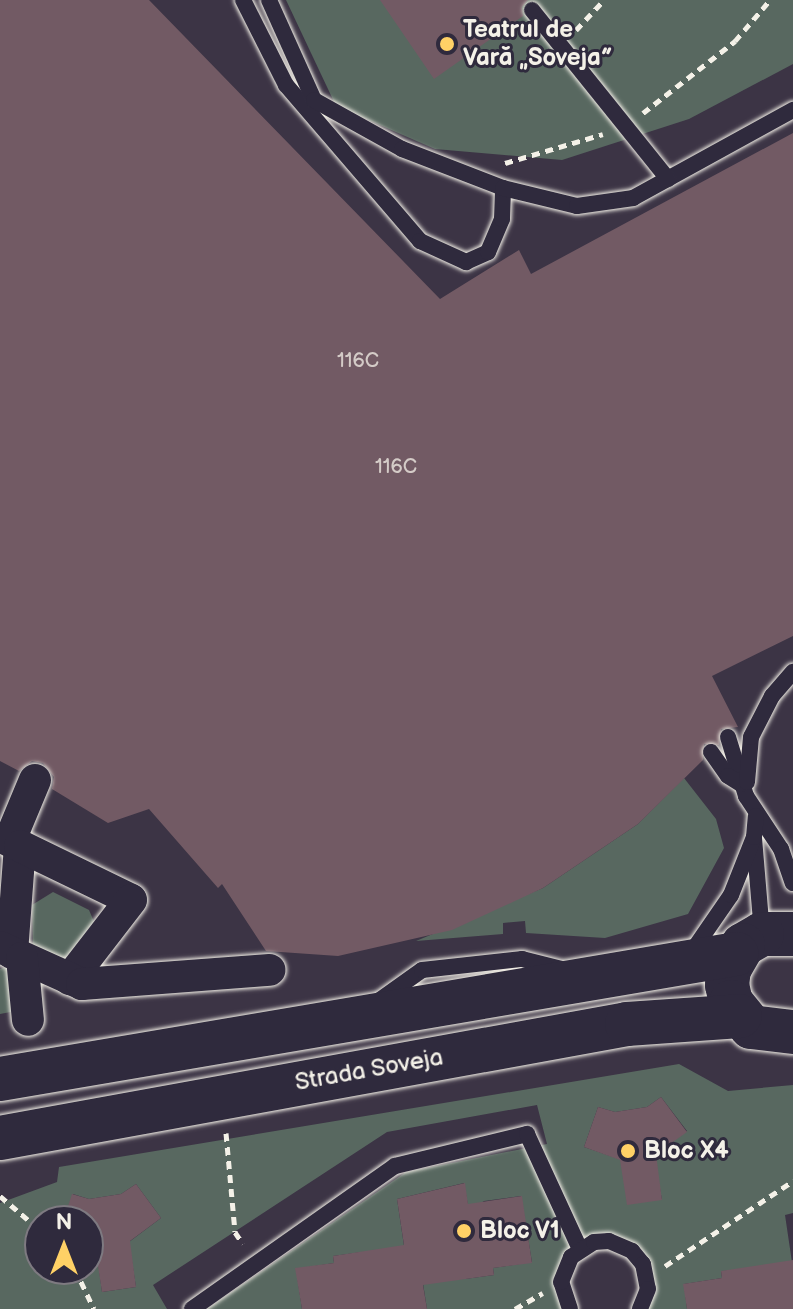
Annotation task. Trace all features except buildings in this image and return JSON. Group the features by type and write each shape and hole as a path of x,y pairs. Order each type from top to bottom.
{"main road":[{"path":"8,1073 606,979 764,940"},
{"path":"740,1016 727,985 764,940"},
{"name":"Strada Soveja","path":"0,1138 627,1024 740,1016 765,1032 793,1032"}],"street":[{"path":"28,1020 11,952 10,841 35,780"},
{"path":"10,841 131,900 70,979"},
{"path":"11,952 82,984 269,970"}],"lane":[{"path":"243,0 286,85 420,241 466,262 488,252 502,219 503,188"},
{"path":"269,0 314,100 402,149 503,188 577,206 633,198 793,110"},
{"path":"532,10 668,179"},
{"path":"743,790 751,737 772,696 793,672"},
{"path":"728,737 743,790 756,816 775,837 793,883"},
{"path":"711,752 728,776 743,790"},
{"path":"756,816 754,837 764,940"},
{"path":"683,962 720,916 754,837"},
{"path":"192,1309 395,1166 527,1134 580,1249"},
{"path":"570,1309 561,1282 580,1249 594,1242 619,1244 632,1251 648,1278 640,1309"}],"path":[{"path":"562,46 604,0"},
{"path":"226,1132 235,1232 256,1264"},
{"path":"648,1278 793,1181"},
{"path":"0,1196 24,1216"},
{"path":"83,1285 94,1309"}],"green space":[{"path":"286,0 793,0 793,64 689,119 562,160 435,149 336,106"},
{"path":"684,778 716,819 724,848 688,914 605,938 526,933 525,921 503,923 503,934 416,941 543,888 638,824"},
{"path":"53,892 89,910 98,931 66,970 33,950 32,905"},
{"path":"8,966 21,1010 0,1014 0,969"},
{"path":"679,1064 728,1091 793,1085 793,1213 785,1215 793,1269 721,1271 722,1278 684,1284 687,1309 647,1309 637,1248 593,1235 563,1261 559,1302 567,1309 427,1309 420,1264 465,1279 494,1275 493,1268 532,1262 521,1196 484,1201 469,1211 464,1183 397,1199 407,1266 362,1252 333,1256 334,1263 296,1269 302,1309 207,1309 406,1172 547,1144 537,1105 387,1132 153,1285 167,1309 0,1309 0,1203 57,1182 59,1167","holes":["661,1097 687,1131 654,1155 662,1200 622,1160 584,1147 598,1107 615,1112 647,1107"]}],"place":[{"name":"Teatrul de Vară „Soveja”","path":"447,44"},
{"name":"Bloc X4","path":"628,1151"},
{"name":"Bloc V1","path":"464,1231"}]}
